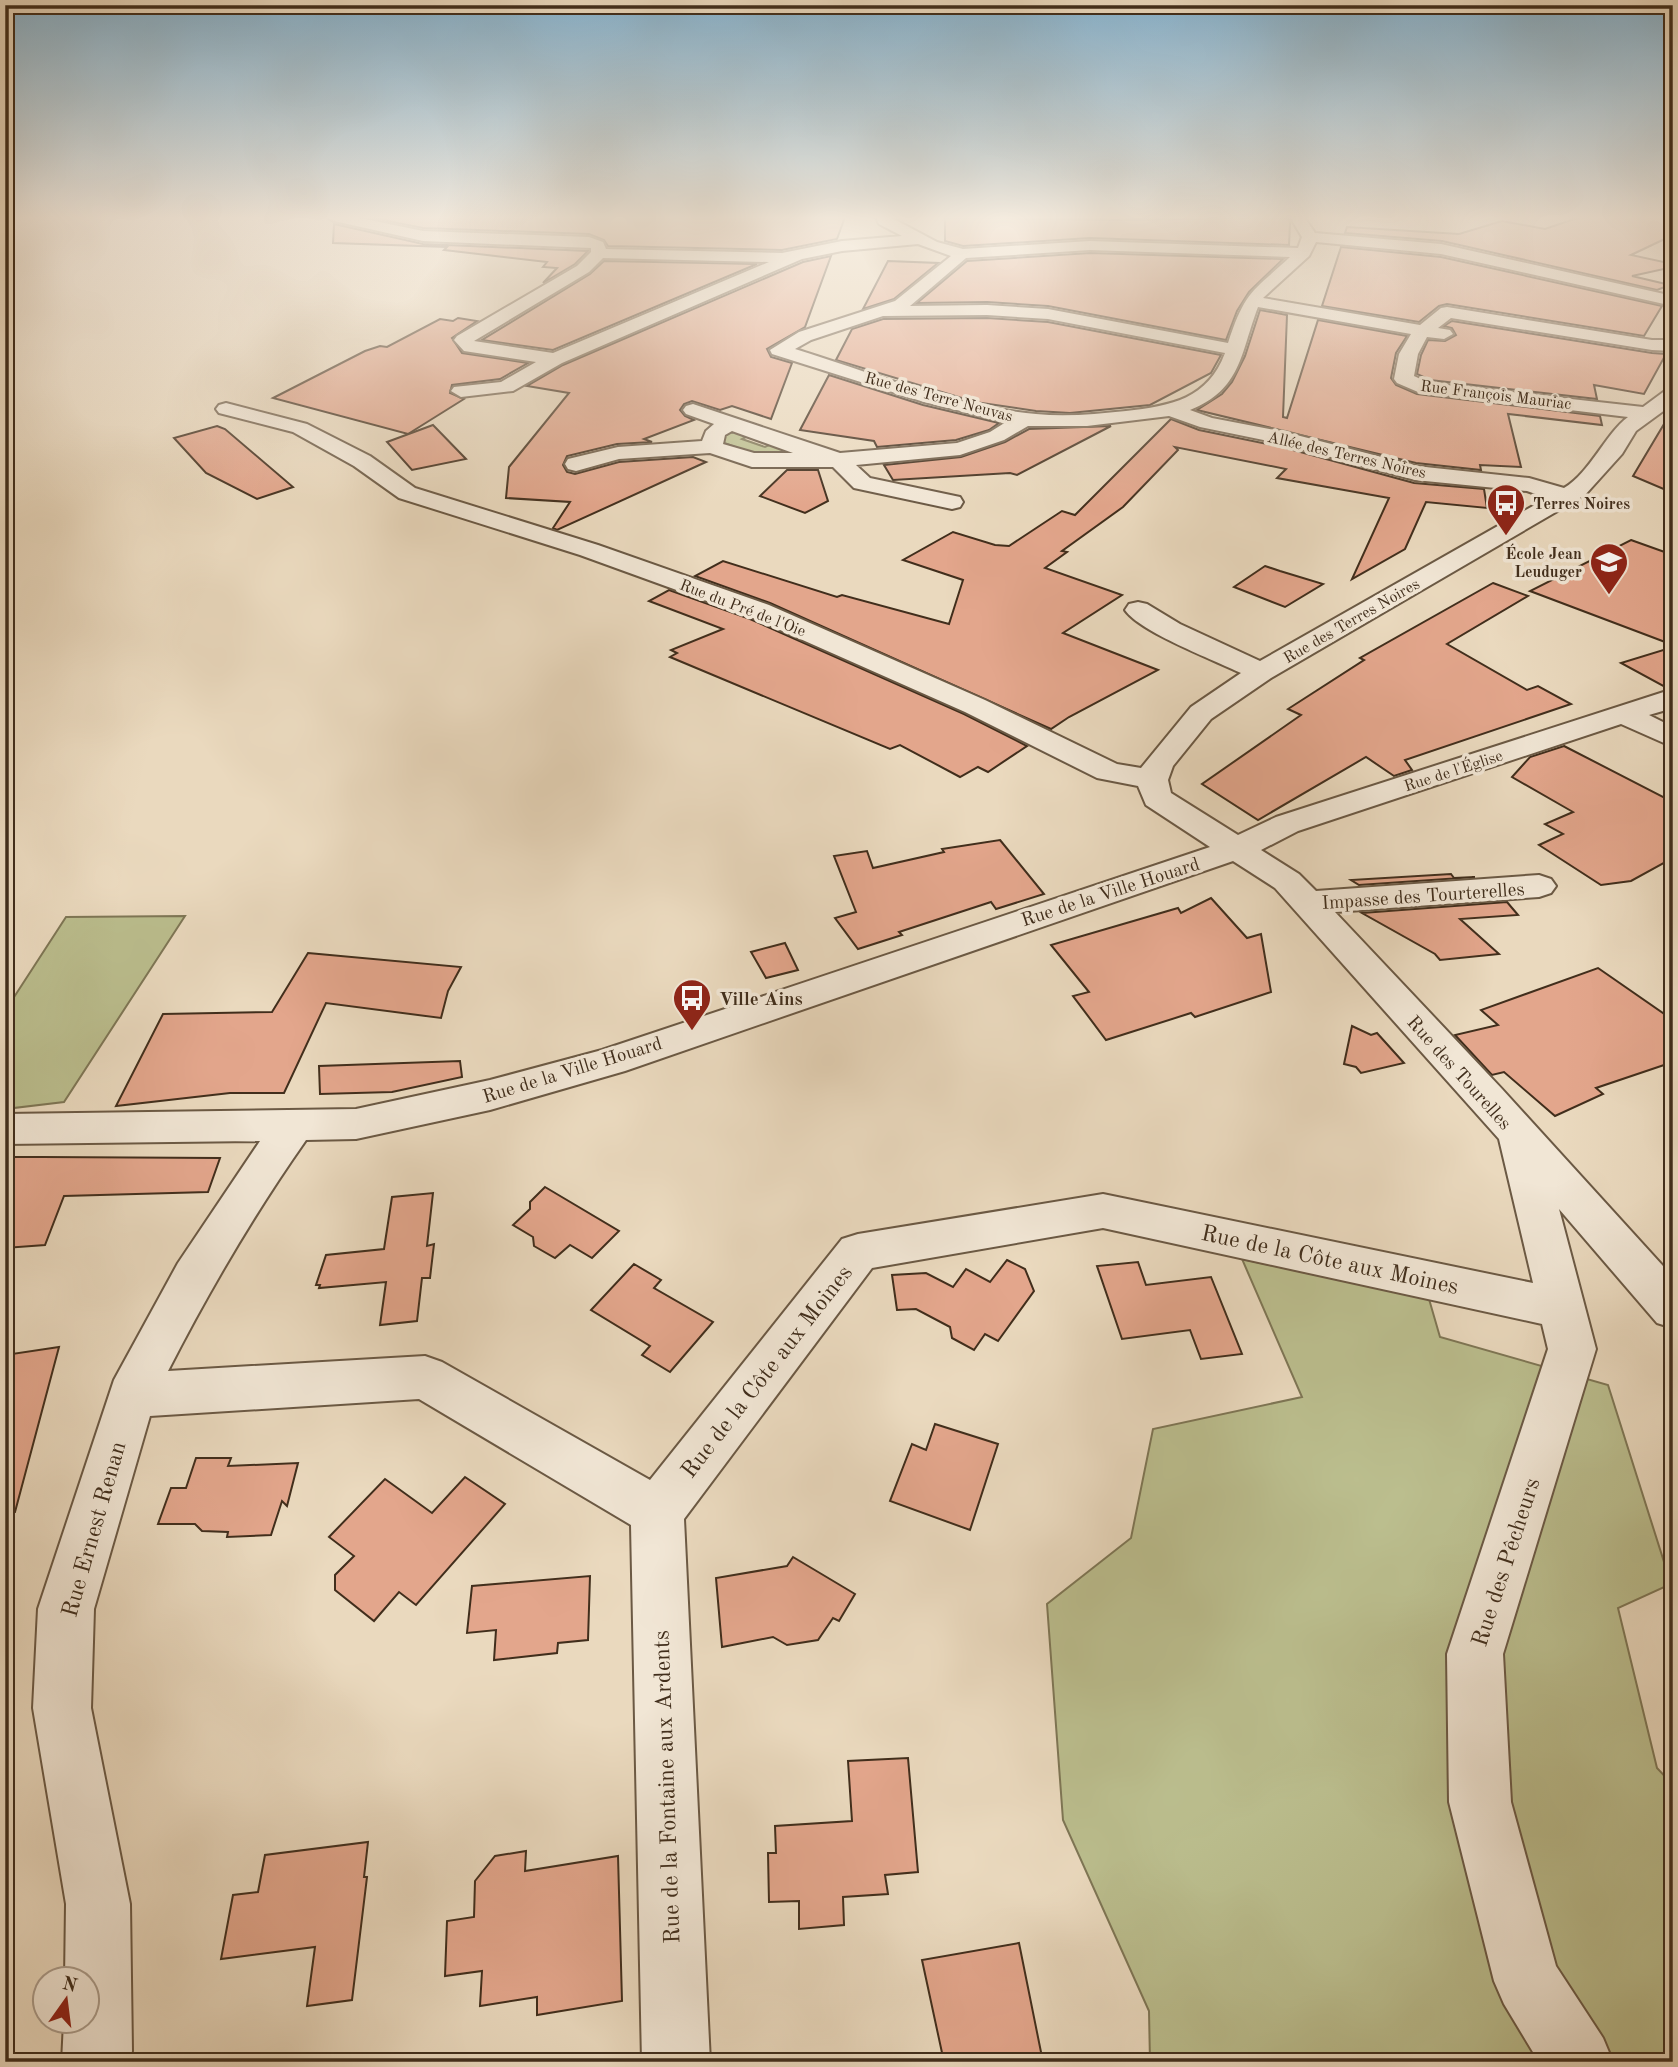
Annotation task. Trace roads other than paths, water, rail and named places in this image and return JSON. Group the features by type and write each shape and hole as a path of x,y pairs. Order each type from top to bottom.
{"street":[{"path":"508,313 463,340 470,347 555,359"},
{"path":"461,391 506,387 555,359 662,313"},
{"name":"Rue des Terre Neuvas","path":"880,313 805,336 779,350 963,406 1025,419"},
{"path":"1041,313 1234,349"},
{"path":"576,464 618,453 711,447 752,460 839,460 960,449 997,436 1025,419 1093,420 1171,411 1193,402 1216,387 1225,375 1248,313"},
{"path":"1326,313 1464,337"},
{"path":"1424,330 1445,313"},
{"path":"1456,313 1652,345 1669,346 1673,341"},
{"name":"Rue François Mauriac","path":"1424,330 1408,348 1404,379 1412,384 1644,413"},
{"name":"Rue des Terres Noires","path":"1152,780 1158,764 1201,713 1261,672 1571,493 1614,449 1628,427 1673,394"},
{"name":"Rue du Pré de l'Oie","path":"226,409 300,428 362,461 407,493 589,551 760,611 937,689 1108,771 1152,780"},
{"path":"693,410 839,460 862,483 952,502"},
{"name":"Allée des Terres Noires","path":"1171,411 1207,423 1285,438 1415,473 1529,485 1571,493"},
{"path":"711,447 716,431 730,424"},
{"path":"1138,610 1171,629 1261,672"},
{"name":"Rue de l'Église","path":"1236,849 1287,824 1673,698"},
{"path":"1623,714 1673,738"},
{"path":"1152,780 1157,798 1236,849"},
{"name":"Rue des Tourelles","path":"1236,849 1287,881 1673,1309"},
{"name":"Rue de la Ville Houard","path":"5,1129 356,1124 491,1095 611,1061 1236,849"},
{"name":"Impasse des Tourterelles","path":"1306,903 1539,886"},
{"name":"Rue Ernest Renan","path":"96,2062 98,1904 62,1708 66,1609 131,1395 194,1276 295,1124"},
{"name":"Rue des Pêcheurs","path":"1519,1136 1572,1349 1475,1654 1480,1802 1527,1981 1579,2062"},
{"name":"Rue de la Côte aux Moines","path":"657,1512 858,1252 1103,1211 1562,1309"},
{"path":"131,1395 425,1377 657,1512"},
{"name":"Rue de la Fontaine aux Ardents","path":"657,1512 676,2062"}],"place":[{"name":"Terres Noires","path":"1506,537"},
{"name":"École Jean Leuduger","path":"1609,596"},
{"name":"Ville Ains","path":"692,1032"}]}
